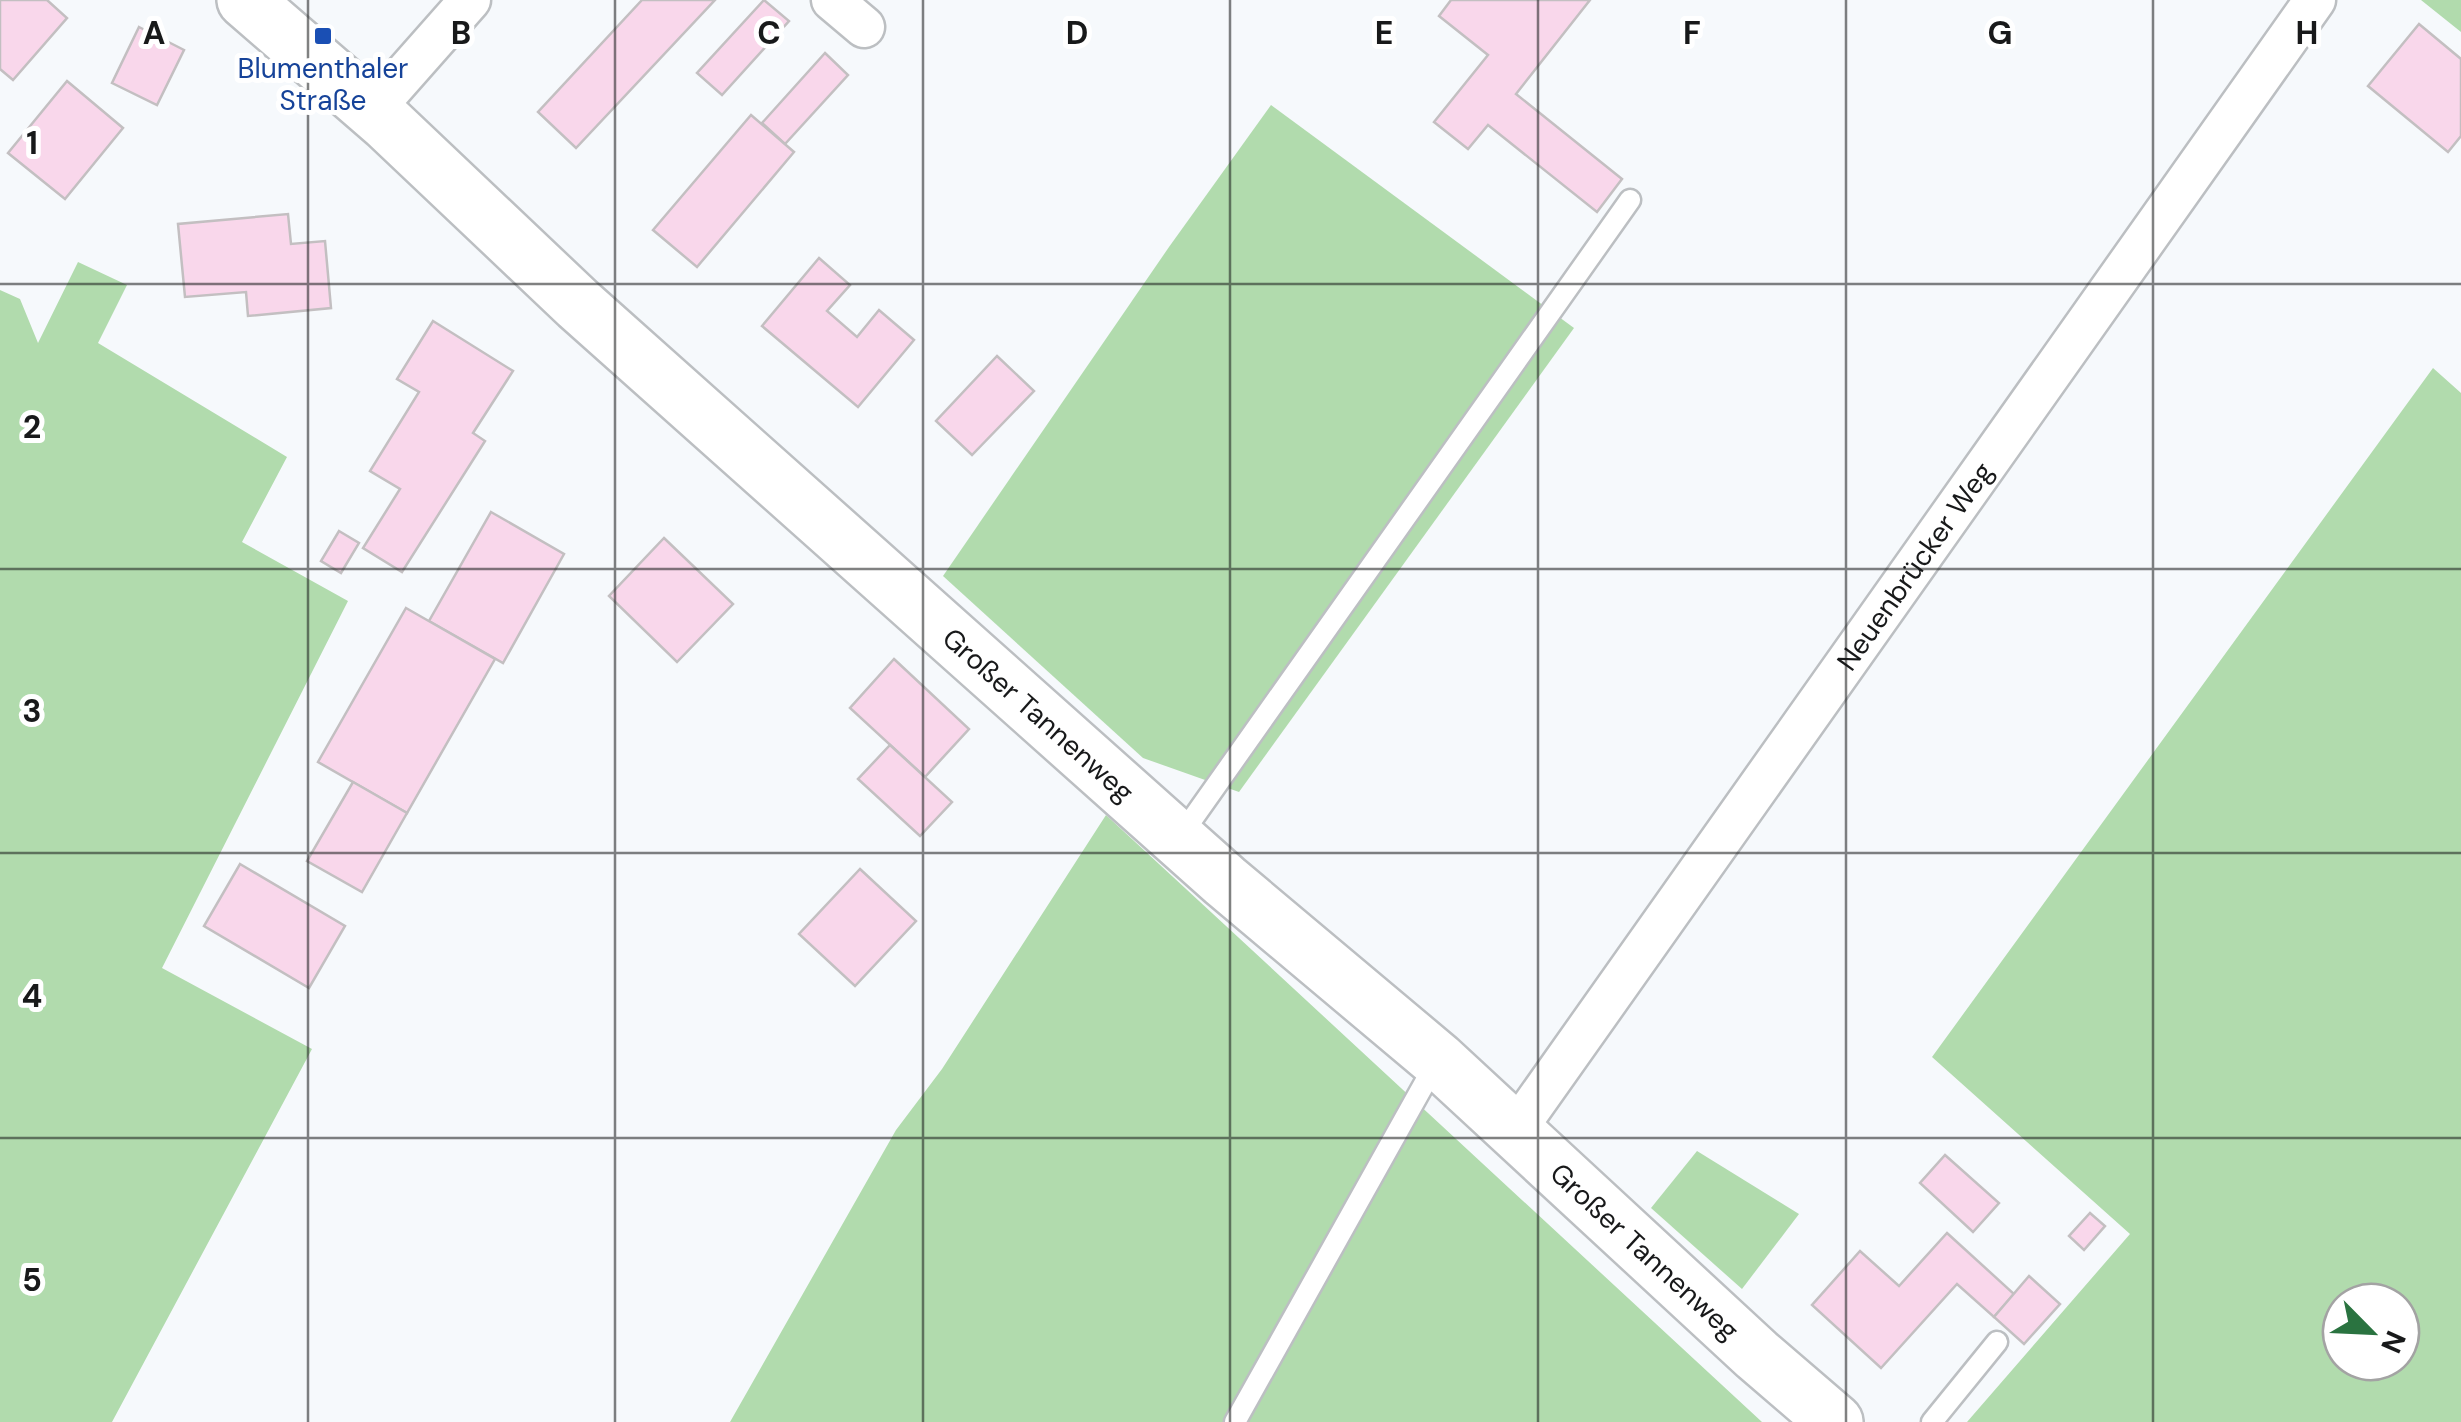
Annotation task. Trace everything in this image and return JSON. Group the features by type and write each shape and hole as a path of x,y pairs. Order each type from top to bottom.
{"street":[{"name":"Großer Tannenweg","path":"244,0 1178,839 1438,1060 1757,1355 1835,1422"},
{"path":"372,112 470,0"},
{"path":"832,0 864,27"},
{"name":"Neuenbrücker Weg","path":"1515,1131 2315,0"}],"lane":[{"path":"1178,839 1630,200"},
{"path":"1236,1422 1438,1060"},
{"path":"1932,1422 1997,1342"}],"green space":[{"path":"2421,0 2461,0 2461,32"},
{"path":"1271,105 1574,328 1239,792 1143,758 943,576"},
{"path":"78,262 127,285 98,343 287,457 242,542 348,601 162,968 312,1049 112,1422 0,1422 0,290 20,299 38,343"},
{"path":"2433,368 2461,393 2461,1422 1967,1422 2130,1234 1932,1057"},
{"path":"1106,815 1762,1422 730,1422 896,1130 942,1069"},
{"path":"1697,1151 1799,1214 1742,1289 1651,1208"}],"building":[{"path":"0,0 47,0 67,18 13,80 0,69"},
{"path":"642,0 715,0 576,148 538,112"},
{"path":"764,0 789,21 722,95 697,73"},
{"path":"1451,0 1590,0 1516,94 1622,179 1597,212 1488,125 1468,149 1434,122 1488,55 1439,16"},
{"path":"2419,24 2461,59 2461,136 2448,152 2368,86"},
{"path":"139,27 184,50 157,105 112,83"},
{"path":"825,53 848,75 785,144 762,123"},
{"path":"67,81 123,128 65,199 8,153"},
{"path":"751,115 794,152 697,267 653,230"},
{"path":"288,214 291,244 325,241 331,308 248,316 246,292 185,297 178,224"},
{"path":"819,258 850,285 827,311 857,337 879,310 914,340 858,407 762,326"},
{"path":"433,321 513,371 473,433 485,441 402,572 363,548 400,489 370,471 419,392 397,379"},
{"path":"997,356 1034,391 972,455 936,421"},
{"path":"491,512 564,554 503,663 429,621"},
{"path":"339,531 359,543 341,573 321,561"},
{"path":"664,538 733,604 677,662 609,596"},
{"path":"406,608 495,659 407,813 318,762"},
{"path":"894,659 969,729 925,777 850,708"},
{"path":"890,745 952,802 920,836 858,779"},
{"path":"353,782 407,813 362,892 307,861"},
{"path":"240,864 345,926 309,988 204,926"},
{"path":"860,869 916,921 855,986 799,934"},
{"path":"1945,1155 1999,1203 1973,1232 1920,1183"},
{"path":"2090,1213 2105,1226 2084,1250 2069,1236"},
{"path":"1947,1233 2014,1294 1994,1317 1957,1284 1881,1368 1812,1305 1860,1251 1899,1286"},
{"path":"2029,1276 2060,1304 2024,1344 1994,1317"}],"place":[{"name":"Blumenthaler Straße","path":"323,36"}]}
